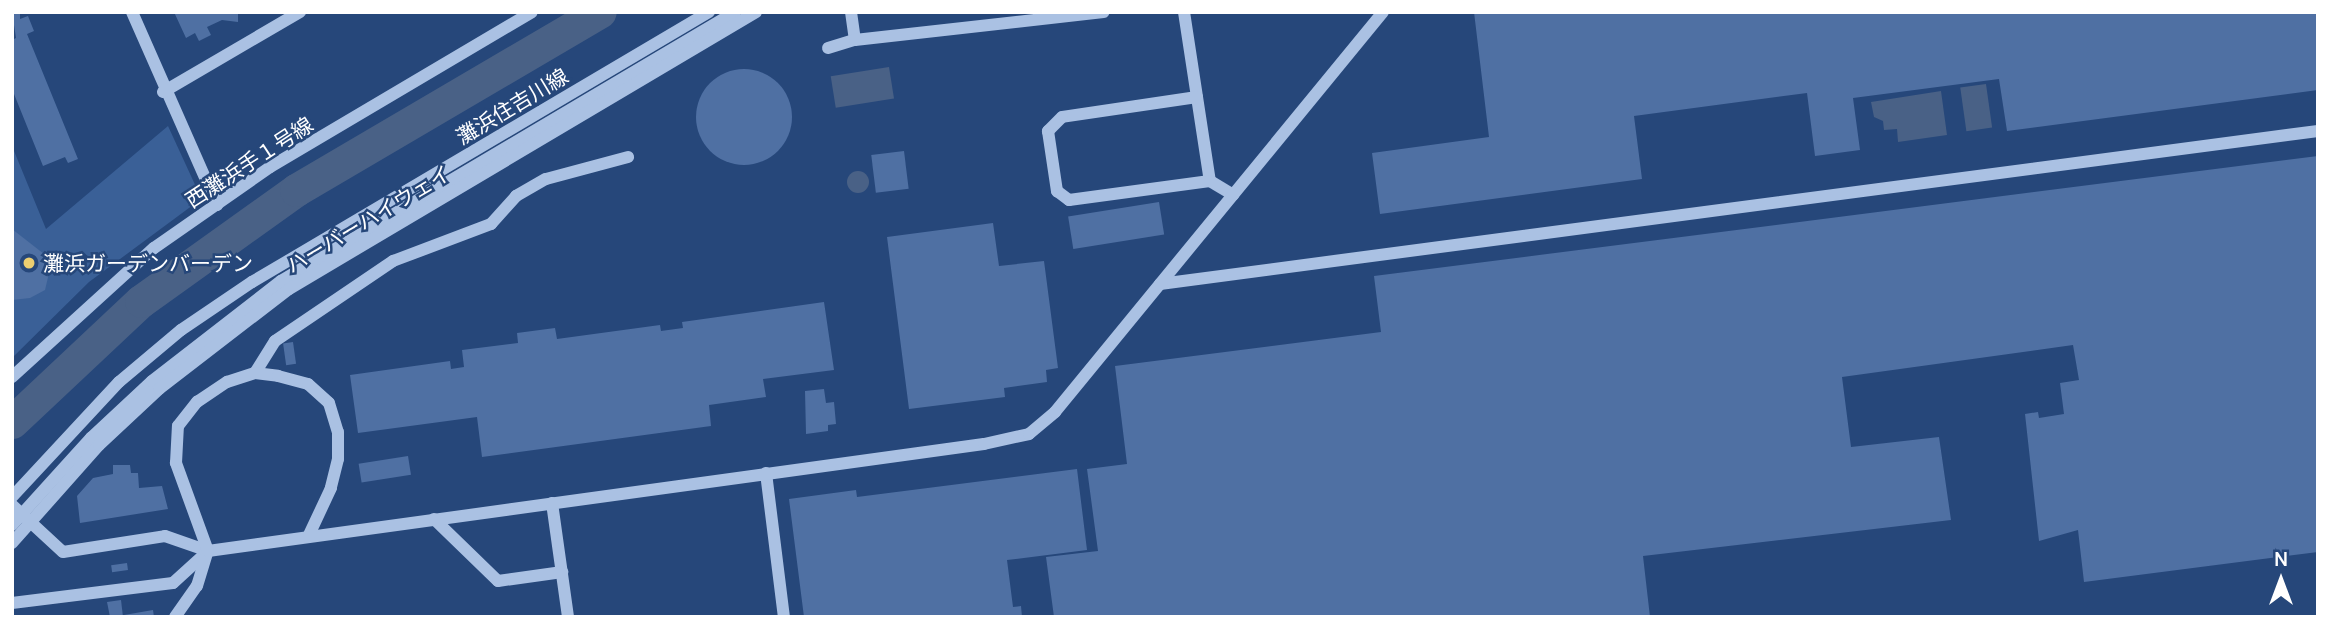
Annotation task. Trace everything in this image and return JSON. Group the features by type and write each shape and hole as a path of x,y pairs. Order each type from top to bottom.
{"street":[{"path":"132,12 163,92 216,205"},
{"path":"163,92 300,12"},
{"name":"西灘浜手１号線","path":"12,377 154,248 270,167 532,12"},
{"name":"灘浜住吉川線","path":"12,497 119,382 191,323 252,282 709,12"},
{"name":"ハーバーハイウェイ","path":"12,525 90,438 152,381 281,281 734,12"},
{"name":"ハーバーハイウェイ","path":"12,543 99,444 159,389 289,289 756,12"},
{"path":"851,12 855,40"},
{"path":"828,48 855,40 1021,17 1103,12"},
{"path":"1184,12 1210,181"},
{"path":"12,505 63,552 165,536 208,551 984,444 1029,434 1055,412 1383,12"},
{"path":"1197,97 1062,117 1048,131 1057,191 1069,200 1210,181 1233,195"},
{"path":"1160,284 2318,131"},
{"path":"255,373 275,341 393,261 491,224 516,196 546,179 628,157"},
{"path":"175,617 197,586 208,551 176,463 178,426 197,402 227,382 255,373 307,384 329,403 338,432 338,459 331,488 307,537"},
{"path":"766,473 784,617"},
{"path":"552,503 568,617"},
{"path":"434,519 498,581 562,572"},
{"path":"12,603 173,583 208,551"}],"shaded area":[{"path":"889,67 894,99 836,108 831,76"},
{"path":"1986,84 1992,128 1966,131 1960,88"},
{"path":"1941,91 1947,135 1898,142 1897,129 1884,130 1883,121 1874,117 1871,102"},
{"path":"168,126 197,189 193,205 89,282 12,358 12,146 46,229"},
{"path":"858,171 866,174 869,182 866,190 858,193 850,190 847,182 850,174"}],"building":[{"path":"12,12 20,12 20,19 28,16 34,31 27,34 78,159 68,163 65,157 43,166 12,89 12,40 16,38"},
{"path":"174,12 238,12 238,22 222,20 207,27 211,35 199,41 195,33 186,38"},
{"path":"1474,12 2318,12 2318,90 2007,131 1999,79 1853,98 1860,150 1815,156 1807,93 1634,116 1642,179 1380,214 1372,153 1489,137"},
{"path":"744,69 762,73 778,83 788,99 792,117 788,135 778,151 762,161 744,165 726,161 710,151 700,135 696,117 700,99 710,83 726,73"},
{"path":"904,151 909,189 876,193 871,155"},
{"path":"2318,156 2318,552 2084,582 2078,530 2039,541 2025,414 2038,412 2039,418 2064,414 2060,383 2079,380 2073,345 1842,377 1851,447 1939,437 1951,520 1643,556 1650,617 1054,617 1046,557 1098,551 1087,469 1127,464 1115,366 1381,332 1374,276"},
{"path":"1159,202 1164,235 1073,249 1068,216"},
{"path":"993,223 999,266 1044,261 1058,368 1046,370 1047,382 1004,388 1005,397 909,409 887,237"},
{"name":"灘浜ガーデンバーデン","path":"12,229 44,254 49,273 45,290 30,298 12,300"},
{"path":"824,302 834,370 763,379 766,397 709,405 711,426 482,457 477,417 358,433 350,375 450,361 451,369 464,367 462,350 518,343 517,333 555,328 557,339 660,325 661,331 683,328 682,322"},
{"path":"293,342 296,364 286,365 283,343"},
{"path":"824,389 826,403 834,402 836,424 828,425 828,431 806,434 805,391"},
{"path":"408,456 411,475 362,483 359,464"},
{"path":"113,465 130,465 131,473 138,473 139,488 162,486 168,509 80,523 77,496 93,478 113,474"},
{"path":"1077,469 1087,550 1007,560 1013,607 1021,606 1022,617 804,617 789,499 856,490 857,497"},
{"path":"127,563 128,570 112,572 111,565"},
{"path":"121,600 123,617 110,617 107,602"},
{"path":"153,610 154,617 124,617 124,615"}],"waterway":[{"path":"12,422 141,301 296,190 600,12"}],"place":[{"name":"灘浜ガーデンバーデン","path":"29,263"}]}
